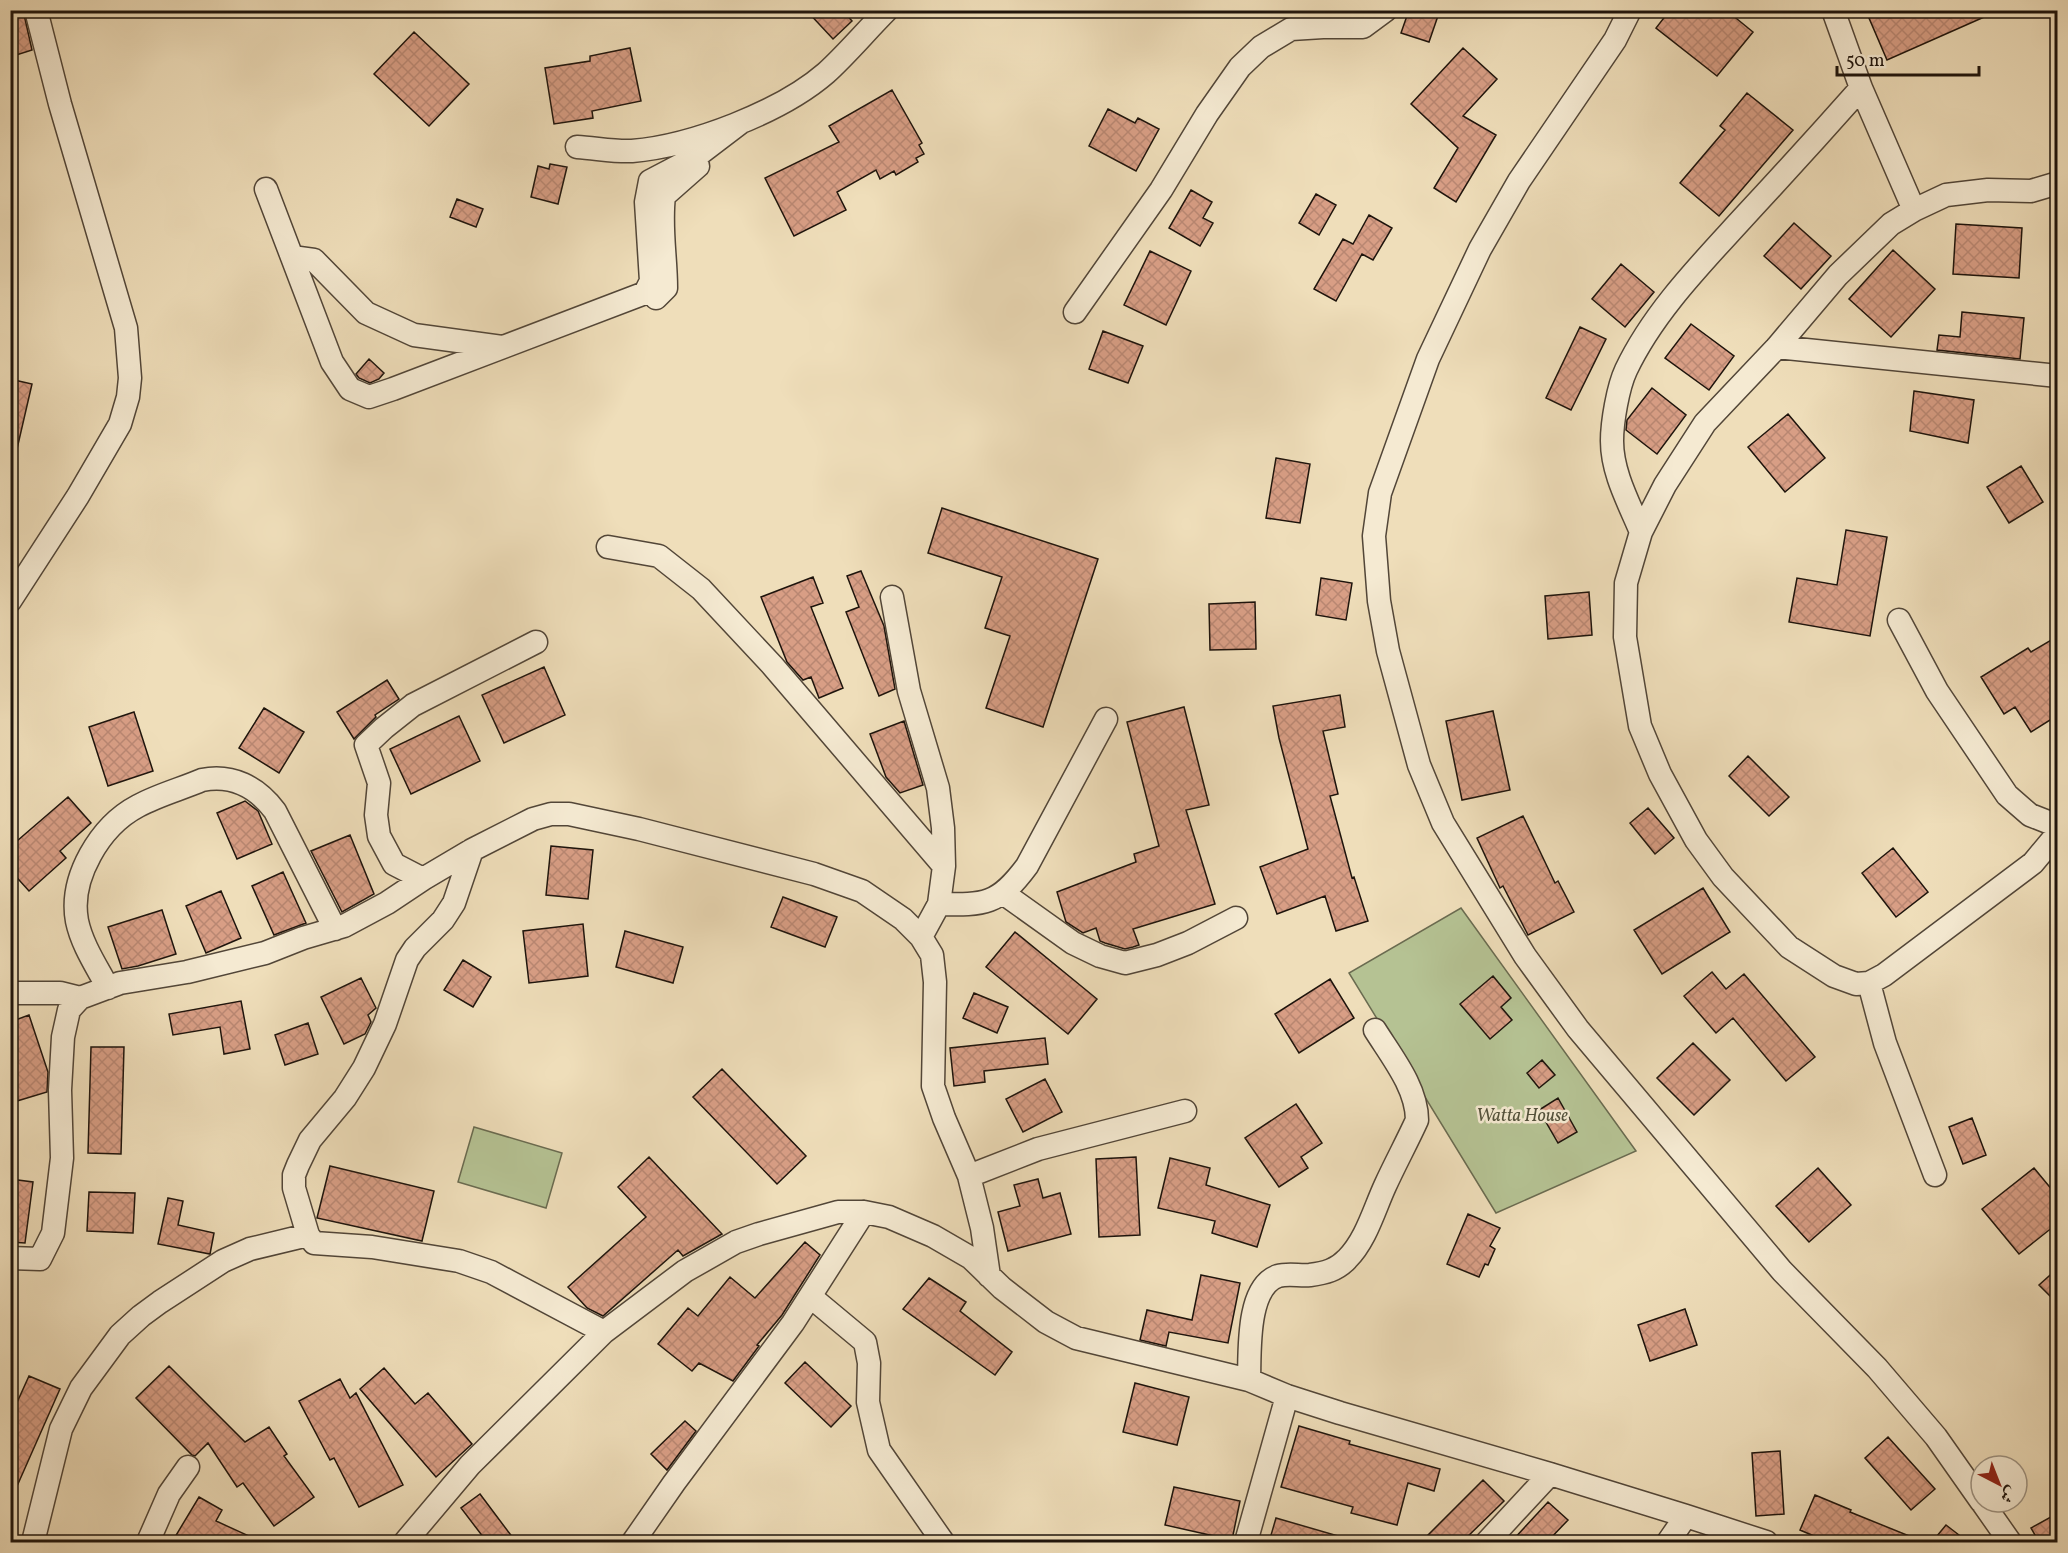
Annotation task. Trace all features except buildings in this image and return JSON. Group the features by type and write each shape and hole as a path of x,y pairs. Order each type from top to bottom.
{"street":[{"path":"10,601 78,496 120,424 128,397 130,378 126,328 60,104 36,10"},
{"path":"577,147 630,151 669,146 746,120 800,92 826,73 886,10"},
{"path":"1075,312 1161,190 1207,114 1240,67 1261,47 1291,29 1363,27 1386,10"},
{"path":"1630,10 1615,40 1519,181 1480,249 1428,359 1380,493 1374,536 1378,601 1388,651 1419,765 1443,823 1525,956 1578,1029 1782,1271 1877,1368 1936,1437 1969,1485"},
{"path":"1833,10 1862,88 1914,210"},
{"path":"1641,532 1619,480 1612,442 1616,406 1625,372 1640,345 1669,303 1862,88"},
{"path":"656,298 666,288 663,195 746,120"},
{"path":"266,189 332,362 350,388 369,397 645,293 651,281 646,202 650,181 694,158 746,120"},
{"path":"2058,183 2031,191 1988,190 1946,195 1891,224 1838,275 1777,347 1705,423 1665,484 1641,532 1626,583 1625,637 1640,726 1676,805 1696,840 1723,877 1789,947 1834,976 1856,984 1869,983 1884,975 2033,863 2058,833"},
{"path":"292,257 314,260 366,313 414,336 504,347"},
{"path":"1777,347 2058,376"},
{"path":"608,547 659,556 701,589 772,665 944,866"},
{"path":"892,597 909,691 938,788 943,828 944,866 939,904 921,937"},
{"path":"1899,620 1937,691 2007,795 2030,815 2058,826"},
{"path":"423,879 394,864 379,836 376,815 380,783 366,745 413,705 536,642"},
{"path":"939,904 975,905 1003,893 1015,882 1027,866 1106,719"},
{"path":"108,988 86,946 77,920 77,898 82,874 108,829 137,806 202,780 213,778 239,782 251,788 268,802 275,811 335,929"},
{"path":"10,1258 39,1259 53,1233 62,1158 60,1090 63,1037 69,1010 80,999 120,983 187,972 265,953 335,929 387,903 472,850 533,819 551,814 569,814 639,829 814,874 862,891 903,919 921,937 932,955 933,1086 969,1176 982,1228 989,1276"},
{"path":"472,850 454,903 443,920 415,948 407,960 385,1024 364,1068 345,1098 304,1149 294,1175 294,1188 311,1241 318,1244 372,1247 459,1261 491,1272 604,1332"},
{"path":"1003,893 1073,943 1100,956 1125,963 1157,955 1188,943 1236,918"},
{"path":"1869,983 1885,1043 1935,1175"},
{"path":"10,993 60,993 80,999"},
{"path":"1249,1380 1252,1317 1263,1287 1280,1275 1329,1272 1347,1259 1356,1248 1417,1120 1417,1106 1411,1093 1375,1030"},
{"path":"969,1176 1038,1149 1185,1111"},
{"path":"405,1542 470,1465 604,1332 685,1270 736,1242 796,1222 838,1212 864,1212 889,1217 933,1236 971,1258 1002,1288 1046,1322 1076,1338 1249,1380 1287,1396 1550,1474 1766,1542"},
{"path":"633,1542 811,1297 864,1212"},
{"path":"33,1542 61,1429 81,1388 120,1335 160,1302 223,1261 250,1249 308,1235"},
{"path":"811,1297 865,1342 869,1364 868,1402 879,1450 943,1542"},
{"path":"1246,1542 1287,1396"},
{"path":"148,1542 169,1494 188,1467"},
{"path":"1487,1542 1550,1474"},
{"path":"1990,1514 2010,1542"},
{"path":"1668,1542 1686,1516"}],"green space":[{"name":"Watta House","path":"1461,908 1636,1151 1496,1213 1349,973"},
{"path":"474,1127 562,1153 546,1208 458,1182"}]}
